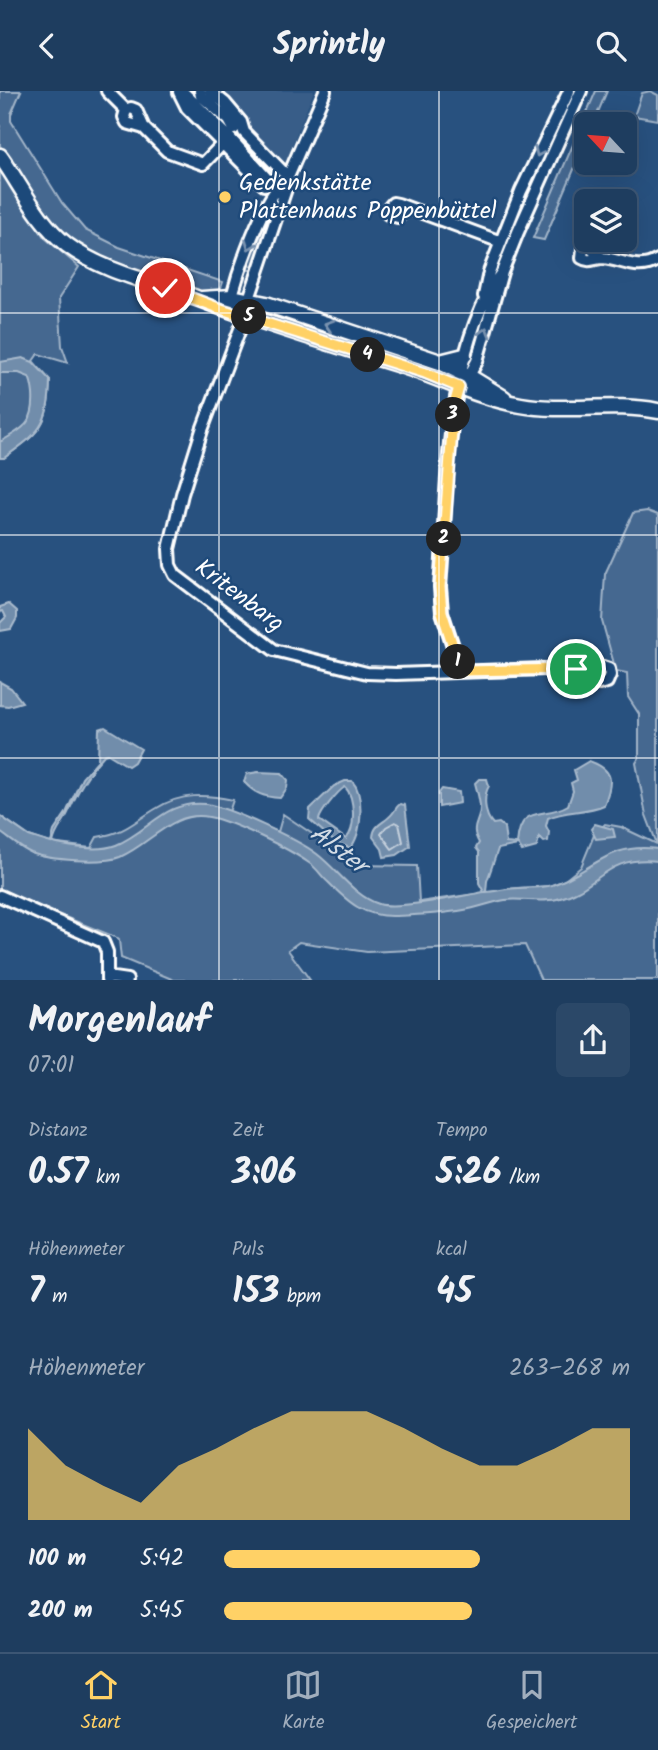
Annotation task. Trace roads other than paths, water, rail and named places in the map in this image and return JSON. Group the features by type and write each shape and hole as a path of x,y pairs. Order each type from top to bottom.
{"main road":[{"path":"0,156 32,205 65,243 114,269 236,313 425,373 463,378"},
{"path":"236,313 248,299 440,362 463,378 509,402 546,408 619,406 658,411"},
{"path":"440,362 464,356"}],"street":[{"path":"107,91 126,110 136,110 144,128 170,153 203,164 240,123 218,95 211,92"},
{"path":"200,91 201,96 229,120 229,135 277,194"},
{"name":"Kritenbarg","path":"325,91 288,177 253,236 236,313 182,494 169,549 172,571 206,600 274,650 376,674 576,669"},
{"path":"484,299 485,282 521,191 569,91"},
{"path":"570,115 575,91"},
{"path":"463,378 477,361 502,272 532,196 581,91"},
{"path":"180,92 229,135 288,177"},
{"name":"Kritenbarg","path":"248,299 277,194"},
{"path":"408,208 501,242"},
{"path":"602,258 640,267 658,260"},
{"path":"461,671 442,612 440,587 454,405 463,378 464,356 484,299 502,272"},
{"path":"0,896 103,942 107,952 107,979 127,980"}],"water":[{"path":"23,358 33,362 50,380 47,408 40,427 34,434 4,458 0,458 0,442 26,424 33,404 29,377 19,373 0,373 0,362"},
{"path":"9,604 17,611 17,618 11,629 0,631 0,623 6,617 3,611 0,612 0,607"},
{"path":"0,682 11,688 22,702 0,705"},
{"path":"105,727 141,749 134,762 128,766 108,754 104,755 83,783 53,843 85,848 109,847 128,839 179,807 206,804 246,817 308,848 354,889 379,904 430,902 484,892 479,883 479,852 476,848 479,843 475,832 480,808 475,783 479,779 487,779 489,786 485,805 490,820 493,824 499,823 504,827 506,843 517,844 519,831 528,817 568,805 573,791 571,783 577,780 574,770 589,761 604,768 610,778 604,805 548,818 548,841 544,842 539,837 537,847 522,851 518,845 498,849 486,892 552,885 602,859 626,850 658,849 658,861 625,863 583,888 557,899 505,900 447,912 384,916 366,911 350,902 312,865 288,850 246,830 209,817 184,818 120,857 101,860 50,858 31,853 0,832 0,816 29,836 51,843 54,831 66,813 82,778 98,760 99,729"},
{"path":"282,773 288,780 287,788 280,798 260,794 244,782 247,774"},
{"path":"352,781 359,796 359,825 350,848 336,843 309,819 310,809 334,786","holes":["345,787 353,821 346,839 319,820 338,793"]},
{"path":"442,789 459,792 460,803 439,807 439,793"},
{"path":"400,804 405,805 410,846 397,855 384,857 382,849 373,837 374,832"},
{"path":"595,824 613,829 615,837 596,839 591,829"}],"place":[{"name":"Gedenkstätte Plattenhaus Poppenbüttel","path":"225,197"}],"water label":[{"name":"Alster","path":"338,850"}]}
